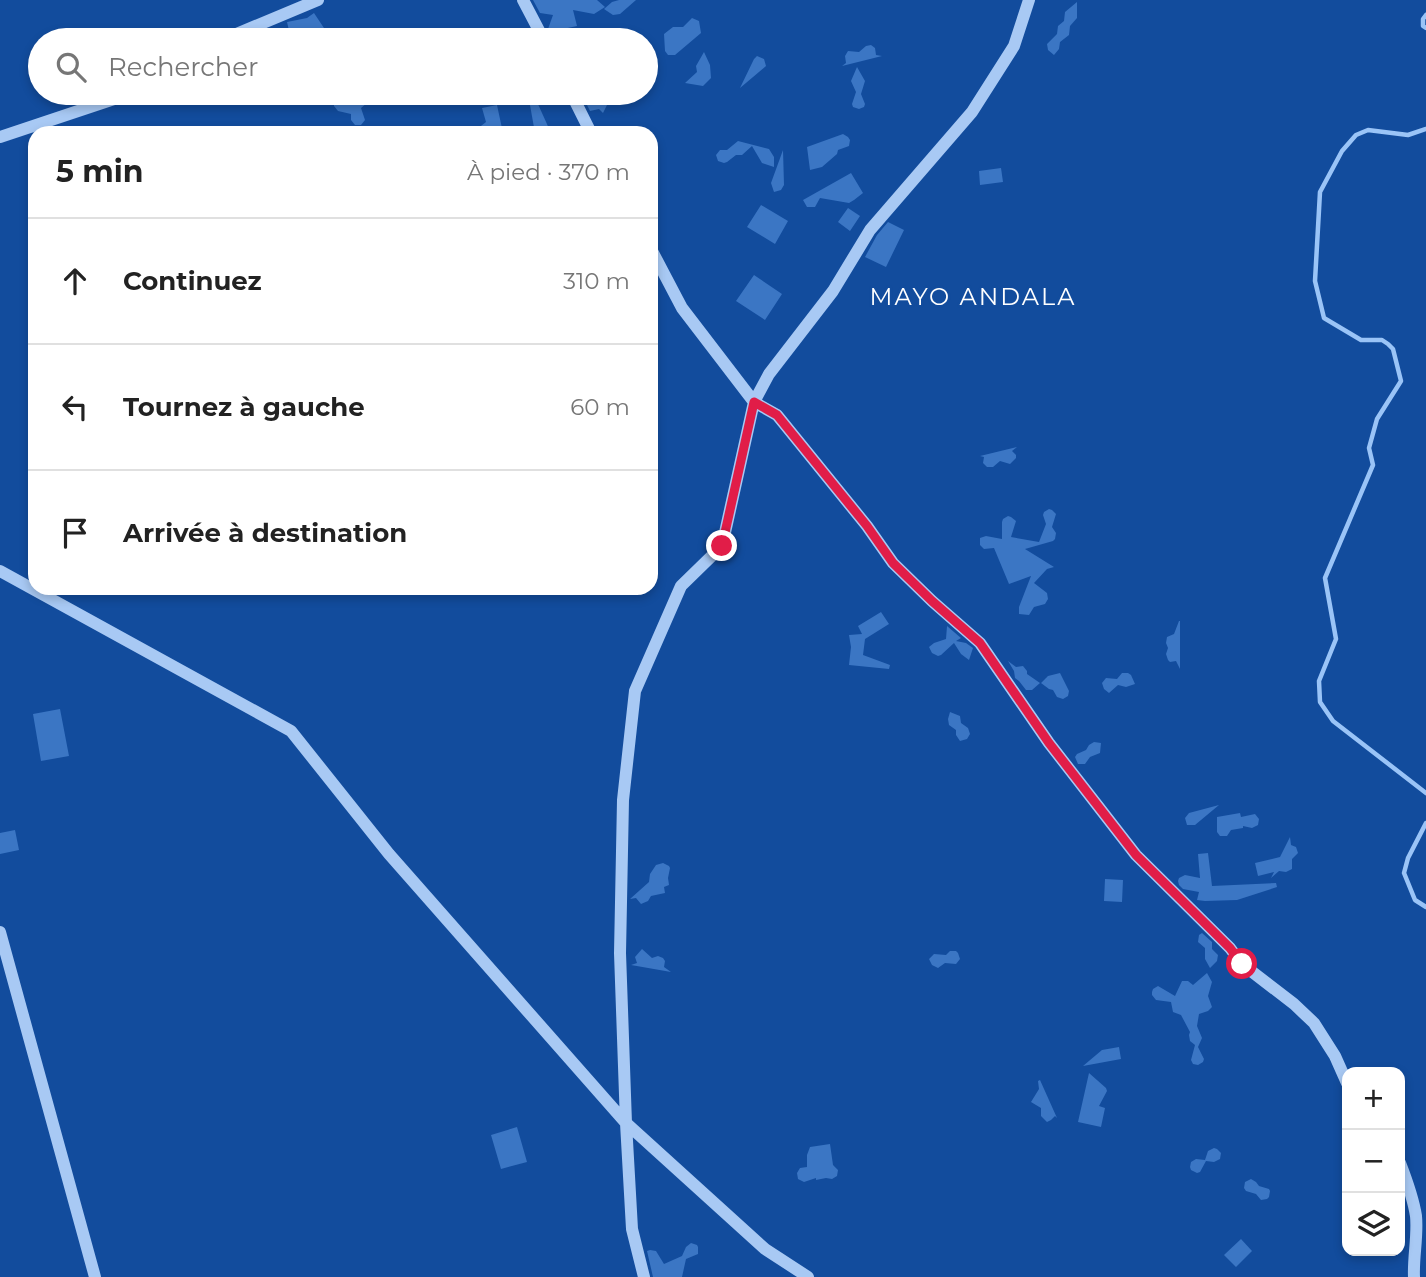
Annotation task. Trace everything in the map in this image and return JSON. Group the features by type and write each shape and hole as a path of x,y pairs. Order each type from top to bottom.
{"street":[{"path":"251,28 318,0"},
{"path":"523,0 538,28"},
{"path":"644,1277 632,1229 620,953 623,800 635,691 681,586 722,546 754,402 769,374 833,291 870,230 972,113 1014,46 1029,0"},
{"path":"33,126 96,105"},
{"path":"577,105 588,126"},
{"path":"0,137 28,128"},
{"path":"658,263 681,308 754,402 777,415 867,526 893,563 980,643 1049,743 1136,855 1230,948 1242,964 1314,1023 1342,1072"},
{"path":"0,571 28,586"},
{"path":"44,595 291,731 389,854 626,1123 765,1249 808,1277"},
{"path":"0,932 95,1277"},
{"path":"1405,1176 1416,1219 1414,1277"}],"building":[{"path":"533,0 597,0 605,7 594,14 573,10 577,26 568,28 548,28 553,15 540,13"},
{"path":"636,0 620,14 613,15 604,9 612,2"},
{"path":"1077,2 1077,18 1070,26 1069,35 1060,42 1054,55 1048,50 1047,44 1057,34 1058,26 1064,21 1065,12"},
{"path":"314,13 324,28 288,28 287,22 307,18"},
{"path":"692,18 699,21 701,33 675,55 668,55 665,51 664,34 673,27 683,27"},
{"path":"871,45 875,48 876,55 882,56 842,66 846,63 845,56 848,51 859,52"},
{"path":"704,52 710,65 711,78 703,86 685,83 697,72 696,66"},
{"path":"757,56 764,59 766,66 740,88 754,59"},
{"path":"857,67 865,81 861,94 865,104 859,109 852,104 856,92 851,81"},
{"path":"365,105 361,108 365,120 361,125 355,125 351,114 338,111 334,106"},
{"path":"497,105 502,126 481,126 486,122 482,108"},
{"path":"530,105 538,105 548,126 534,126"},
{"path":"587,105 607,105 603,113 599,109 590,111"},
{"path":"843,134 850,140 849,146 838,150 822,167 810,170 807,147"},
{"path":"738,141 769,149 774,157 774,167 762,163 752,146 742,155 736,155 727,162 718,161 716,155 720,150 727,150"},
{"path":"783,150 784,185 781,190 774,192 771,183"},
{"path":"1001,168 1003,182 980,185 979,171"},
{"path":"851,173 863,193 854,200 849,203 820,198 815,207 807,207 803,200"},
{"path":"761,205 788,221 775,244 747,227"},
{"path":"848,208 860,216 850,231 838,222"},
{"path":"888,222 904,230 886,267 865,257"},
{"path":"754,275 782,294 765,320 736,301"},
{"path":"1017,447 1012,451 1016,458 1010,464 1000,461 993,467 987,467 983,463 984,457 980,456"},
{"path":"1049,509 1056,514 1052,527 1056,533 1055,539 1025,549 1054,567 1047,569 1034,583 1047,593 1048,599 1045,604 1034,607 1029,615 1019,614 1019,607 1031,576 1009,584 994,548 984,549 980,545 980,538 986,536 1002,539 1002,522 1008,516 1016,521 1011,537 1039,542 1046,524 1043,515"},
{"path":"881,612 889,624 865,639 863,655 890,665 889,669 849,665 849,635 862,634 858,626"},
{"path":"1179,621 1180,669 1176,661 1168,660 1166,654 1167,637 1174,634"},
{"path":"947,626 961,638 956,641 973,648 969,660 954,643 941,655 932,653 929,647 946,639"},
{"path":"1008,661 1016,667 1023,666 1027,674 1040,683 1032,690 1026,690 1015,678"},
{"path":"1060,673 1069,691 1068,696 1063,699 1041,683 1048,676"},
{"path":"1122,673 1131,675 1135,684 1126,687 1118,685 1109,693 1104,689 1102,683 1106,678 1117,679"},
{"path":"60,709 69,756 41,761 33,714"},
{"path":"950,712 960,716 961,723 968,728 970,734 967,739 960,741 956,730 949,725"},
{"path":"1094,742 1101,743 1100,753 1090,757 1085,764 1078,764 1075,757 1077,754"},
{"path":"1219,805 1195,825 1187,825 1185,818 1189,813"},
{"path":"1240,813 1241,817 1255,814 1259,819 1258,825 1252,828 1243,826 1231,830 1227,836 1220,836 1217,832 1217,817"},
{"path":"15,830 19,850 0,854 0,833"},
{"path":"1290,837 1291,845 1296,847 1298,853 1292,859 1292,869 1279,871 1271,878 1274,872 1258,876 1255,863 1280,857"},
{"path":"1208,853 1212,886 1276,883 1277,887 1237,900 1197,900 1199,892 1183,889 1178,881 1185,875 1200,878 1198,854"},
{"path":"663,863 670,868 669,885 664,887 665,893 651,896 641,904 636,898 630,899 649,882 650,874 656,865"},
{"path":"1105,879 1123,880 1122,902 1104,901"},
{"path":"1202,933 1212,942 1212,949 1218,955 1217,961 1210,968 1205,959 1205,948 1198,942"},
{"path":"642,949 652,958 663,958 664,967 671,972 631,965 637,963 635,957"},
{"path":"950,951 958,953 960,959 956,964 945,963 938,968 932,965 929,959 934,954 946,955"},
{"path":"1207,973 1212,982 1208,996 1212,1007 1199,1014 1197,1026 1202,1038 1198,1047 1204,1059 1198,1065 1191,1060 1195,1045 1190,1041 1190,1032 1181,1015 1173,1012 1171,1002 1156,1000 1152,992 1158,986 1175,996 1182,981 1193,985"},
{"path":"1119,1047 1121,1059 1083,1066 1102,1050"},
{"path":"1089,1073 1107,1091 1099,1106 1105,1108 1101,1127 1078,1122"},
{"path":"1040,1080 1057,1118 1055,1116 1047,1122 1041,1116 1041,1108 1031,1102 1039,1089"},
{"path":"517,1127 527,1162 501,1169 491,1135"},
{"path":"830,1144 833,1165 838,1170 837,1176 804,1182 798,1179 800,1168 807,1167 810,1147"},
{"path":"1214,1148 1221,1153 1220,1159 1214,1162 1206,1161 1200,1172 1191,1170 1191,1162 1196,1159 1205,1160 1208,1151"},
{"path":"1251,1179 1259,1186 1269,1189 1267,1199 1261,1200 1256,1194 1246,1191 1245,1182"},
{"path":"1241,1239 1252,1251 1236,1267 1224,1255"},
{"path":"691,1243 697,1245 698,1254 686,1259 682,1277 653,1277 647,1251 656,1251 664,1264 682,1256"}],"waterway":[{"path":"1426,15 1423,19 1423,26 1426,28"},
{"path":"1426,129 1408,135 1368,130 1356,135 1342,151 1320,192 1315,281 1324,318 1361,340 1382,340 1388,344 1393,349 1401,381 1377,419 1369,448 1373,465 1325,578 1336,639 1319,681 1320,702 1333,721 1426,793"},
{"path":"1426,823 1408,858 1404,873 1415,900 1426,907"}],"district":[{"name":"MAYO ANDALA","path":"973,296"}],"route":[{"path":"722,546 754,402 777,415 867,526 893,563 980,643 1049,743 1136,855 1230,948 1242,964"}]}
